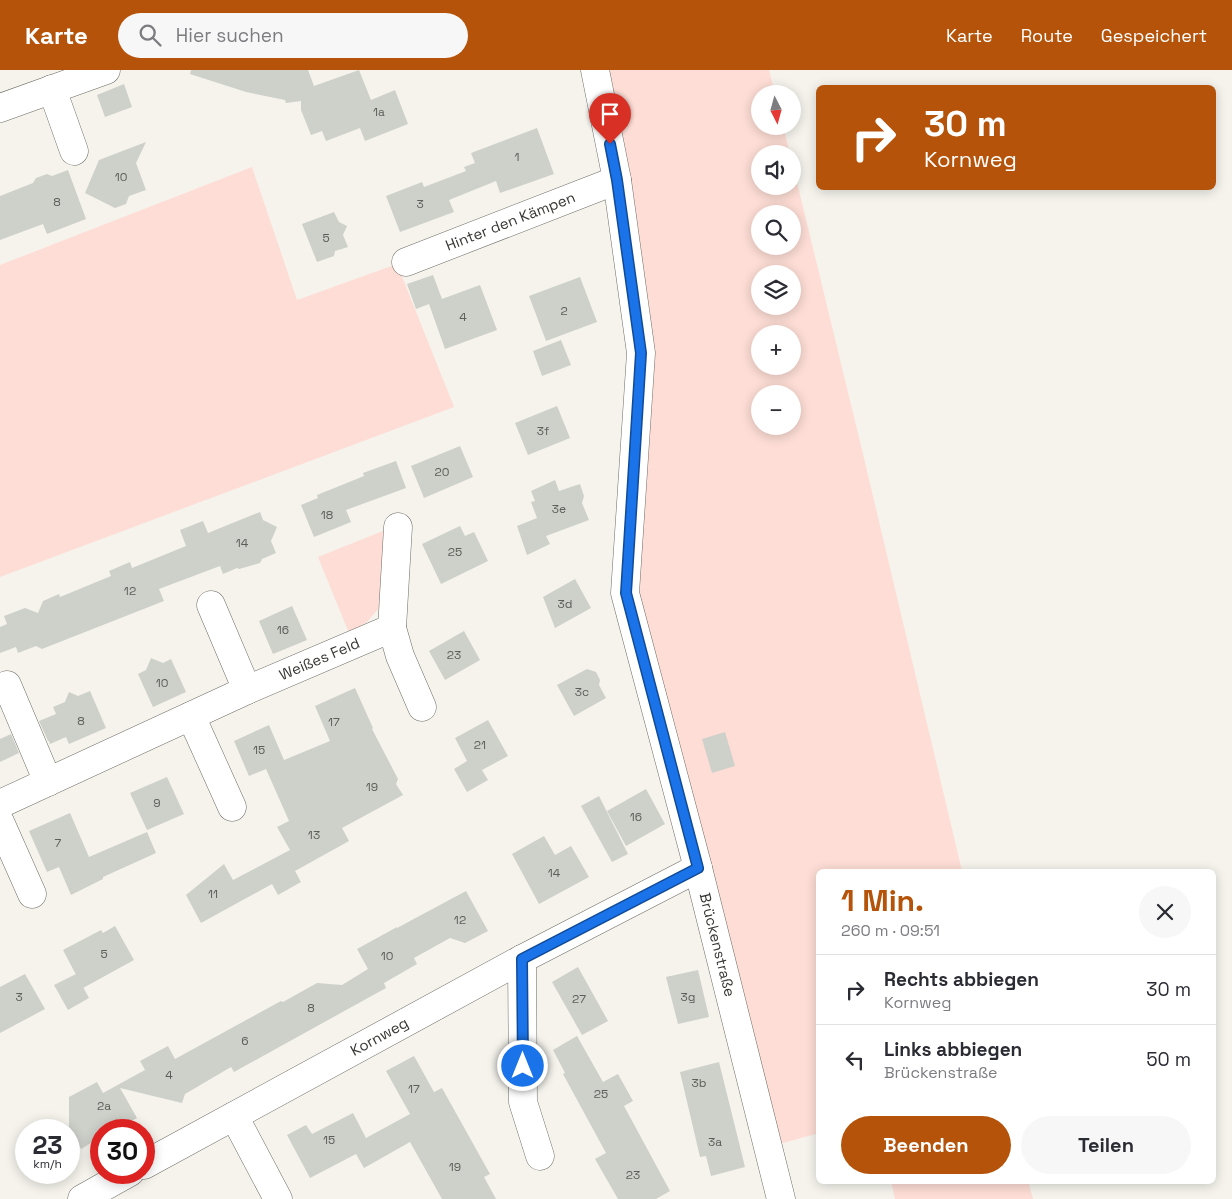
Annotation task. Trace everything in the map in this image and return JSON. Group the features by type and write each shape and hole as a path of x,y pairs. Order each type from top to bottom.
{"street":[{"path":"0,108 106,70"},
{"name":"Brückenstraße","path":"595,70 617,180 641,353 626,593 698,868 781,1199"},
{"path":"52,89 74,151"},
{"name":"Hinter den Kämpen","path":"406,262 617,180"},
{"path":"398,527 392,628 400,656 422,707"},
{"path":"211,605 247,690"},
{"name":"Weißes Feld","path":"0,804 247,690 392,628"},
{"path":"7,685 48,782"},
{"path":"191,716 232,807"},
{"path":"0,822 32,894"},
{"name":"Kornweg","path":"155,1159 522,959 698,868"},
{"path":"522,959 523,1102 540,1156"},
{"path":"234,1116 278,1199"},
{"path":"82,1199 109,1184"}],"shaded area":[{"path":"600,70 769,70 773,85 751,85 751,135 785,135 788,145 751,145 751,195 800,195 962,869 816,869 816,1134 776,1145 631,595 648,352"},
{"path":"252,167 297,300 397,264 454,407 0,577 0,265"},
{"path":"383,531 383,594 378,609 367,622 349,633 318,557"},
{"path":"892,1184 1029,1184 1033,1199 895,1199"}],"building":[{"path":"191,70 308,70 314,86 359,70 371,100 395,90 408,124 365,141 360,128 326,141 322,131 311,135 301,110 301,101 286,103 285,100 246,92 190,74"},
{"path":"124,84 132,107 105,117 97,95"},
{"path":"537,128 554,174 500,193 496,181 449,200 454,212 400,232 386,196 422,182 424,187 466,171 464,167 475,163 471,153"},
{"path":"146,142 136,163 146,190 129,196 126,204 115,208 85,193 99,160"},
{"path":"68,170 86,219 47,234 43,224 0,240 0,196 33,183 36,178 47,174 52,176"},
{"path":"334,212 339,222 347,226 343,235 348,247 335,251 334,256 317,262 302,224"},
{"path":"433,275 442,299 480,285 497,330 445,349 429,304 416,309 407,284"},
{"path":"580,277 597,322 546,341 529,296"},
{"path":"561,340 571,365 542,376 533,351"},
{"path":"557,406 570,438 528,455 515,423"},
{"path":"460,446 473,477 424,498 411,466"},
{"path":"396,461 406,488 346,510 351,522 314,537 301,505 318,498 317,495 364,476 363,473"},
{"path":"555,480 559,491 580,484 584,496 582,503 589,520 546,536 550,544 527,555 517,526 537,518 531,502 535,501 531,491"},
{"path":"260,512 263,520 277,527 271,541 276,553 262,559 260,563 237,568 223,574 220,566 159,589 164,601 42,649 36,646 18,653 16,647 0,653 0,627 7,624 4,616 25,608 38,613 43,601 59,594 60,597 111,576 109,571 130,562 132,568 186,546 180,530 203,521 208,533"},
{"path":"460,526 465,536 474,532 488,561 441,584 422,544"},
{"path":"575,579 591,608 555,628 543,597"},
{"path":"292,606 307,640 273,654 259,621"},
{"path":"464,631 480,660 445,680 429,651"},
{"path":"151,658 163,663 171,659 186,692 153,707 138,674 146,670"},
{"path":"587,669 596,672 600,680 599,685 606,698 574,716 557,685"},
{"path":"355,688 372,729 398,779 396,784 403,795 342,828 349,841 295,871 301,882 278,895 272,884 201,923 186,895 224,864 233,880 290,850 277,827 289,821 266,769 249,776 234,741 269,725 284,760 330,741 315,706"},
{"path":"90,691 106,728 69,744 66,737 50,744 39,721 56,714 53,707 65,702 69,692 78,696"},
{"path":"488,720 508,756 482,770 488,780 467,792 454,769 467,761 455,738"},
{"path":"725,732 735,766 712,773 702,739"},
{"path":"11,734 19,753 0,762 0,739"},
{"path":"167,777 184,814 147,830 130,793"},
{"path":"646,789 665,824 626,846 607,811"},
{"path":"599,796 628,854 612,862 581,806"},
{"path":"70,813 89,857 147,832 156,853 103,877 103,879 71,895 59,867 47,872 29,831"},
{"path":"544,836 555,855 571,846 589,877 539,904 512,854"},
{"path":"466,891 488,931 465,943 450,938 414,958 417,964 384,983 386,988 234,1072 231,1067 185,1094 182,1103 120,1088 137,1118 90,1119 90,1144 81,1149 80,1119 69,1119 69,1097 97,1082 103,1093 145,1070 140,1061 168,1046 175,1059 317,983 342,985 368,969 357,949"},
{"path":"115,926 134,960 83,988 63,950 101,930 103,933"},
{"path":"578,967 608,1021 582,1035 552,982"},
{"path":"698,970 709,1017 678,1024 666,977"},
{"path":"25,974 45,1009 0,1033 0,987"},
{"path":"76,974 89,998 68,1010 54,985"},
{"path":"577,1036 603,1082 618,1074 633,1101 624,1106 670,1191 656,1199 618,1199 595,1159 606,1153 563,1074 565,1073 553,1050"},
{"path":"414,1056 434,1092 442,1088 490,1174 484,1177 496,1199 442,1199 410,1142 364,1168 356,1154 310,1178 287,1135 306,1125 312,1134 353,1113 366,1138 410,1114 386,1071"},
{"path":"719,1062 745,1167 711,1176 706,1156 700,1157 680,1072"}],"route":[{"path":"523,1066 522,959 698,868 626,593 641,353 617,180 610,144"}]}
